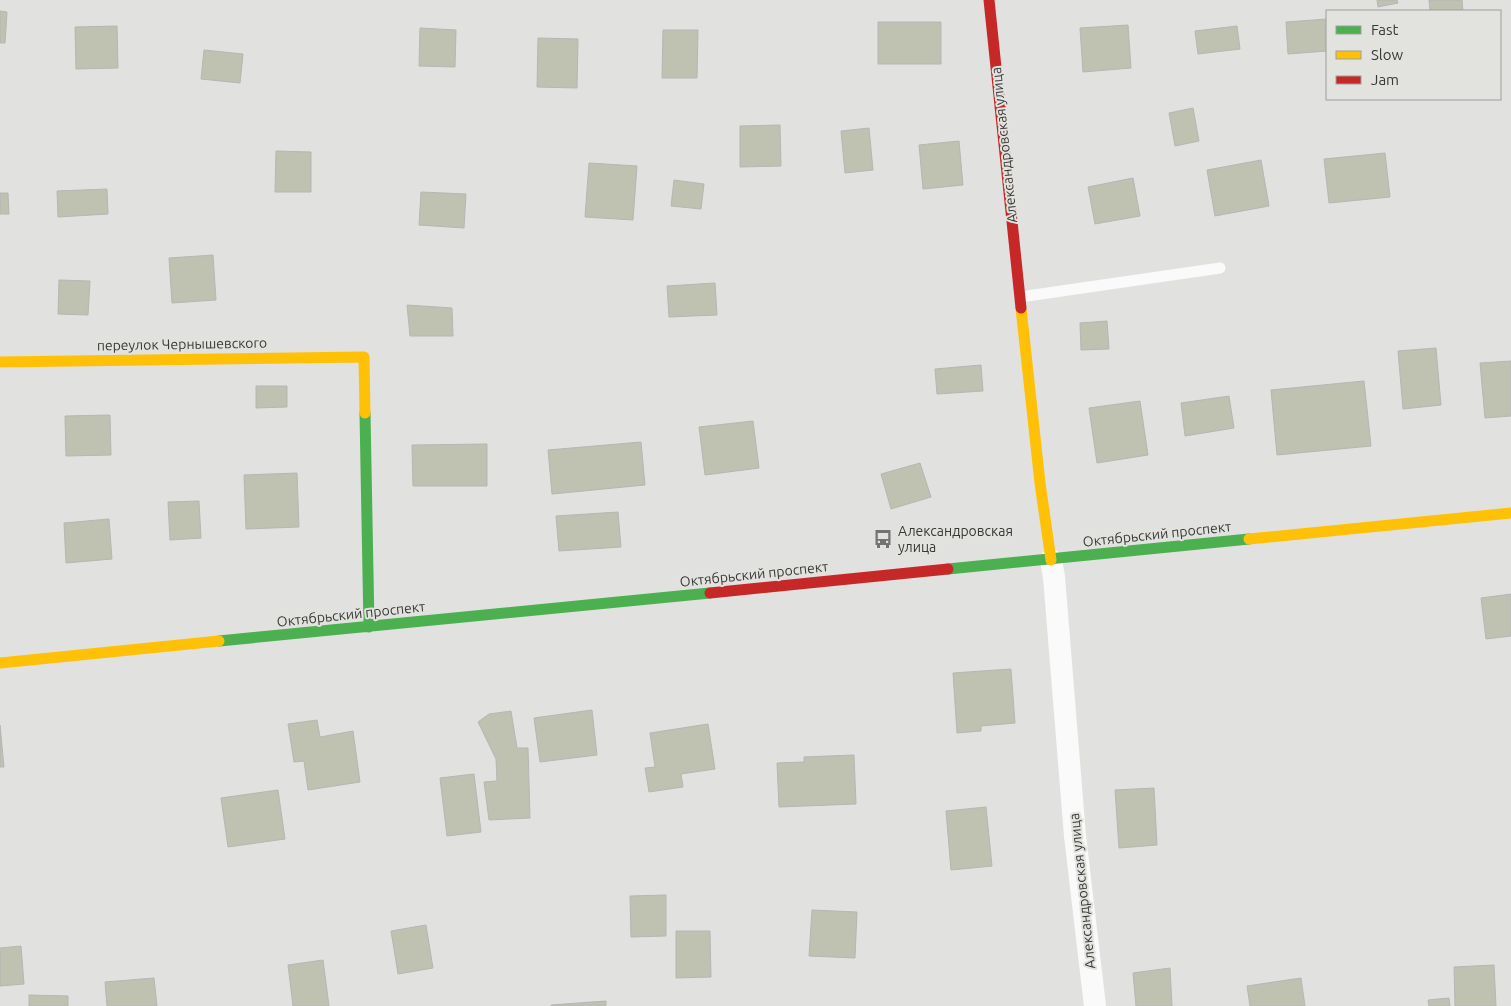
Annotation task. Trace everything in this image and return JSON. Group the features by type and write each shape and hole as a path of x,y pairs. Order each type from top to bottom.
{"street":[{"name":"Александровская улица","path":"989,0 1040,483 1055,587 1075,836 1095,1006"},
{"name":"переулок Чернышевского","path":"0,362 364,357 369,627"},
{"name":"Октябрьский проспект","path":"0,663 1511,513"}],"lane":[{"path":"1020,298 1220,268"}],"building":[{"path":"1377,0 1397,0 1398,3 1378,7"},
{"path":"1429,0 1462,0 1463,10 1430,10"},
{"path":"0,11 7,12 5,43 0,43"},
{"path":"1326,19 1326,51 1288,54 1286,22"},
{"path":"878,22 941,22 941,64 878,64"},
{"path":"1128,25 1131,68 1083,72 1080,28"},
{"path":"117,26 118,68 76,69 75,27"},
{"path":"1237,26 1240,49 1198,54 1195,31"},
{"path":"420,28 456,30 455,67 419,66"},
{"path":"663,30 698,30 697,78 662,78"},
{"path":"538,38 578,39 577,88 537,87"},
{"path":"204,50 243,54 240,83 201,79"},
{"path":"1193,108 1199,141 1175,146 1169,113"},
{"path":"780,125 781,166 740,167 740,126"},
{"path":"869,128 873,170 845,173 841,131"},
{"path":"959,141 963,185 923,189 919,145"},
{"path":"276,151 311,152 311,192 275,192"},
{"path":"1385,153 1390,197 1329,203 1324,159"},
{"path":"1261,160 1269,206 1215,216 1207,170"},
{"path":"589,163 637,166 633,220 585,217"},
{"path":"1133,178 1140,216 1095,224 1088,187"},
{"path":"674,180 704,184 701,209 671,206"},
{"path":"107,189 108,214 58,217 57,191"},
{"path":"421,192 466,194 464,228 419,225"},
{"path":"0,193 8,193 9,214 0,214"},
{"path":"213,255 216,300 172,303 169,258"},
{"path":"59,280 90,281 88,315 58,314"},
{"path":"715,283 717,315 669,317 667,286"},
{"path":"407,305 452,308 453,336 410,336"},
{"path":"1107,321 1109,349 1081,350 1080,323"},
{"path":"1436,348 1441,405 1403,409 1398,351"},
{"path":"1511,361 1511,416 1485,418 1480,363"},
{"path":"981,365 983,391 937,394 935,369"},
{"path":"1364,381 1371,446 1277,455 1271,390"},
{"path":"256,386 287,386 287,407 256,408"},
{"path":"1229,396 1234,428 1185,436 1181,403"},
{"path":"1140,401 1148,455 1097,463 1089,408"},
{"path":"110,415 111,455 66,456 65,416"},
{"path":"753,421 759,468 705,475 699,427"},
{"path":"641,442 645,485 552,494 548,450"},
{"path":"487,444 487,486 413,486 412,445"},
{"path":"920,463 931,497 891,509 881,474"},
{"path":"297,473 299,527 246,529 244,475"},
{"path":"199,501 201,538 170,540 168,502"},
{"path":"618,512 621,547 559,551 556,516"},
{"path":"109,519 112,559 66,563 64,523"},
{"path":"1511,594 1511,636 1486,639 1481,598"},
{"path":"1011,669 1015,723 981,726 981,731 957,733 953,673"},
{"path":"592,710 597,755 540,762 534,718"},
{"path":"511,711 517,748 528,748 530,818 489,820 484,782 497,781 496,759 478,722 489,714"},
{"path":"317,720 320,737 353,731 360,782 308,790 304,761 294,762 288,724"},
{"path":"708,724 715,769 681,774 683,787 649,792 645,768 655,767 650,733"},
{"path":"0,725 4,767 0,767"},
{"path":"854,755 856,804 779,807 777,763 804,762 804,757"},
{"path":"474,774 481,832 447,836 440,778"},
{"path":"1154,788 1157,845 1119,848 1115,790"},
{"path":"278,790 285,839 228,847 221,798"},
{"path":"986,807 992,866 951,870 946,811"},
{"path":"666,895 666,936 631,937 630,896"},
{"path":"812,910 857,912 855,958 809,956"},
{"path":"426,925 433,968 398,974 391,931"},
{"path":"676,931 710,931 711,977 676,978"},
{"path":"21,946 24,984 0,986 0,948"},
{"path":"323,960 329,1006 293,1006 288,965"},
{"path":"1494,965 1496,1006 1455,1006 1454,967"},
{"path":"1170,968 1172,1006 1136,1006 1133,973"},
{"path":"154,978 157,1006 107,1006 105,982"},
{"path":"1301,978 1305,1006 1250,1006 1247,986"},
{"path":"29,995 68,996 68,1006 29,1006"},
{"path":"1449,998 1450,1006 1429,1006 1428,1000"},
{"path":"606,1001 606,1006 551,1006 551,1005"}],"traffic: fast":[{"path":"365,413 369,627"},
{"path":"948,569 1249,539"},
{"path":"219,641 710,593"}],"traffic: slow":[{"path":"1021,308 1040,483 1051,560"},
{"path":"0,362 364,357 365,413"},
{"path":"1249,539 1511,513"},
{"path":"0,663 219,641"}],"traffic: jam":[{"path":"989,0 1021,308"},
{"path":"710,593 948,569"}],"place":[{"name":"Александровская улица","path":"883,539"}]}
